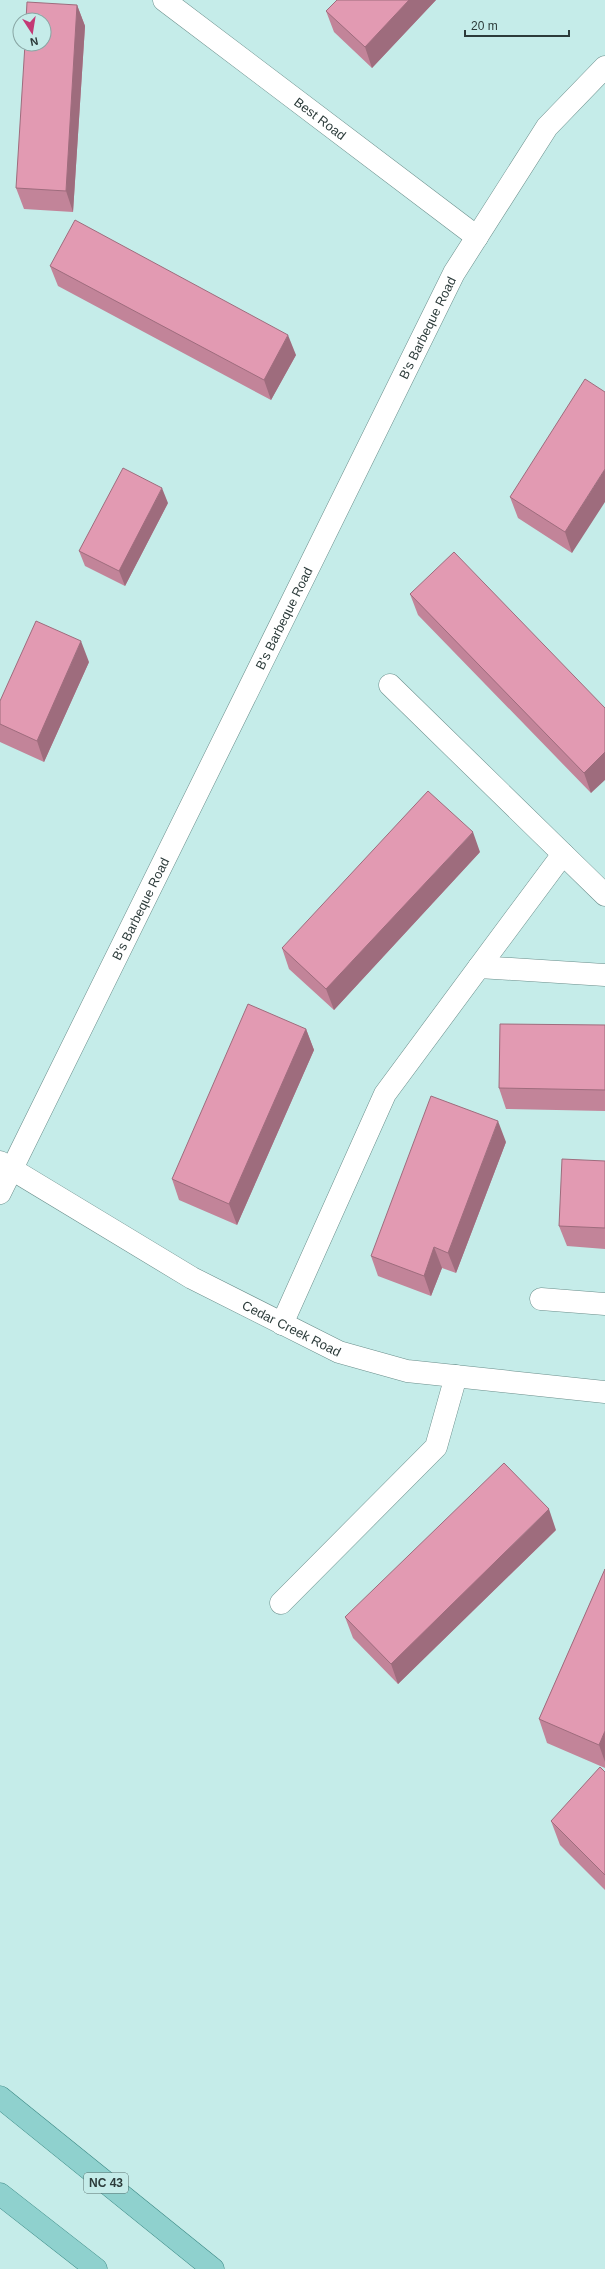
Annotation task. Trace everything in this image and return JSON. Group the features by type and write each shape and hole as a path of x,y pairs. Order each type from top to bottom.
{"main road":[{"name":"NC 43","path":"0,2097 213,2269"},
{"path":"0,2194 96,2269"}],"street":[{"name":"Best Road","path":"164,0 477,237"},
{"name":"B's Barbeque Road","path":"0,1193 6,1166 454,273 547,127 605,67"},
{"path":"390,684 605,895"},
{"path":"282,1324 385,1094 563,854"},
{"path":"479,967 605,976"},
{"name":"Cedar Creek Road","path":"6,1166 192,1278 339,1352 407,1371 605,1392"},
{"path":"541,1299 605,1304"},
{"path":"281,1603 436,1447 456,1376"}],"building":[{"path":"337,0 409,0 365,47 326,11"},
{"path":"27,2 77,5 66,191 16,188 24,52 52,52 52,12 26,12"},
{"path":"75,220 288,335 264,380 50,266"},
{"path":"585,379 605,392 605,469 565,532 510,497"},
{"path":"123,468 162,488 119,571 79,551"},
{"path":"454,552 605,708 605,752 584,773 410,594"},
{"path":"36,621 81,641 37,741 0,724 0,701"},
{"path":"428,791 473,832 326,989 282,948"},
{"path":"248,1004 306,1029 229,1204 172,1179"},
{"path":"500,1024 605,1025 605,1090 499,1088"},
{"path":"431,1096 498,1121 448,1253 434,1247 424,1276 371,1256"},
{"path":"562,1159 605,1161 605,1228 559,1226"},
{"path":"504,1463 549,1509 391,1664 345,1617"},
{"path":"605,1569 605,1731 599,1745 539,1719"},
{"path":"600,1767 605,1772 605,1875 551,1821"}]}
